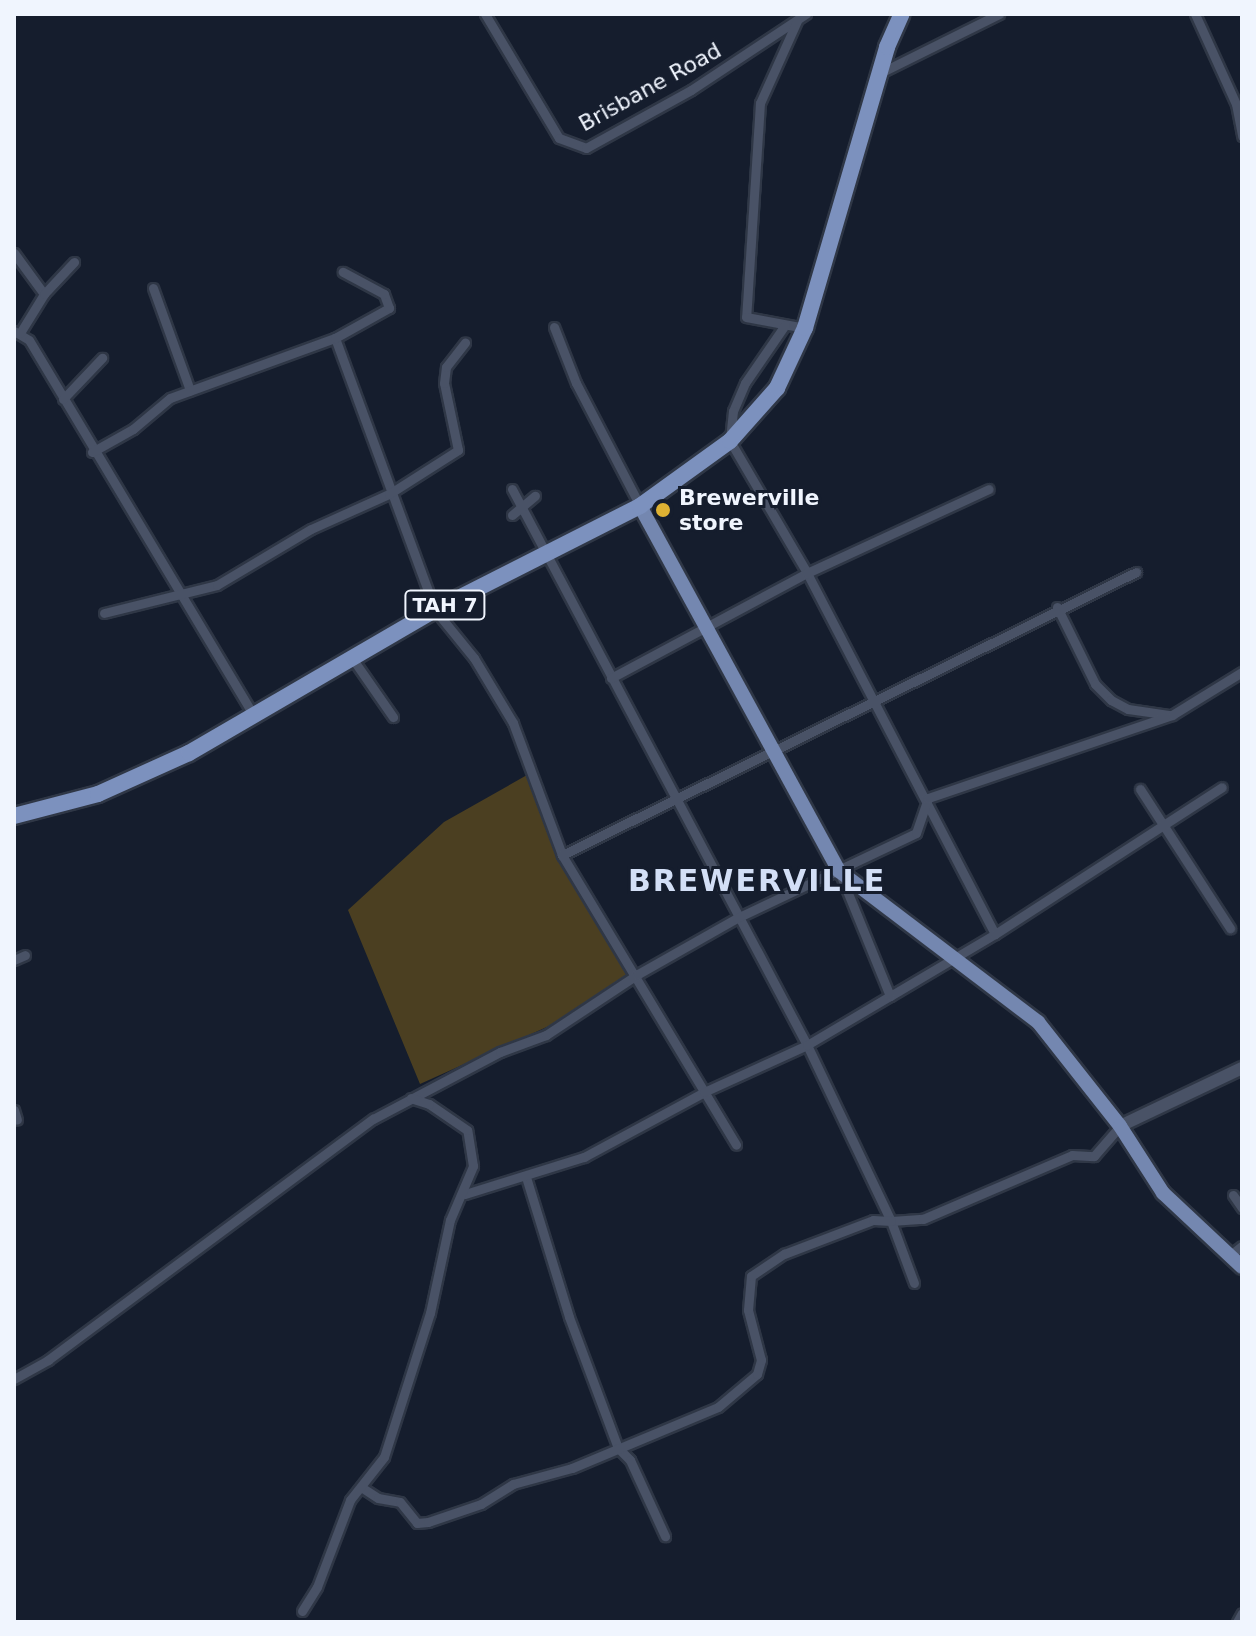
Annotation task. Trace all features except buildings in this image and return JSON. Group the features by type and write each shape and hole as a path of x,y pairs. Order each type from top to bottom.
{"highway":[{"name":"TAH 7","path":"14,816 140,778 435,610 640,506 730,441 777,388 805,328 880,73 902,14"}],"main road":[{"path":"640,506 839,871 879,905 958,957 1038,1022 1120,1126 1163,1193 1242,1267"}],"street":[{"name":"Brisbane Road","path":"485,14 559,138 586,148 691,90 801,17"},
{"path":"880,73 999,14"},
{"path":"1195,14 1236,104 1242,136"},
{"path":"801,17 760,103 748,228 746,317 805,328"},
{"path":"14,253 44,294"},
{"path":"74,262 44,294 17,332 63,399 92,452 184,595 253,715"},
{"path":"92,452 133,429 170,398 335,338 389,308 384,294 343,272"},
{"path":"153,288 190,390"},
{"path":"785,325 745,383 733,411 730,441 807,573 925,808 995,934"},
{"path":"554,327 582,395 640,506"},
{"path":"335,338 389,494 413,543 435,610 474,658 513,723 562,855 638,974 736,1145"},
{"path":"104,613 217,585 311,529 389,494 458,450 444,383 446,367 465,343"},
{"path":"63,399 102,358"},
{"path":"512,489 543,553 807,1045 891,1221 914,1283"},
{"path":"611,678 807,573 989,489"},
{"path":"512,515 535,496"},
{"path":"562,855 1057,607 1136,572"},
{"path":"1057,607 1095,684 1111,700 1128,709 1172,715"},
{"path":"352,658 393,717"},
{"path":"14,1379 48,1360 373,1119 500,1052 546,1035 638,974 737,918 916,833 928,798 1172,715 1242,672"},
{"path":"465,1194 584,1157 704,1092 807,1045 995,934 1222,787"},
{"path":"1140,789 1230,928"},
{"path":"839,871 890,996"},
{"path":"14,960 25,955"},
{"path":"361,1487 378,1498 400,1502 417,1523 428,1522 481,1504 513,1484 572,1468 718,1407 757,1374 761,1360 746,1289 751,1276 768,1261 873,1220 923,1219 1072,1155 1094,1156 1120,1126 1242,1068"},
{"path":"302,1611 317,1587 346,1507 384,1457 430,1313 450,1220 465,1194 473,1166 467,1130 429,1104 411,1098"},
{"path":"526,1177 569,1317 618,1448 630,1460 665,1536"},
{"path":"1233,1195 1242,1208"},
{"path":"1229,1256 1242,1246"},
{"path":"1237,1622 1242,1613"}],"shaded area":[{"path":"527,775 552,843 630,974 549,1026 420,1084 348,910 444,822"}],"place":[{"name":"Brewerville store","path":"663,510"}],"district":[{"name":"BREWERVILLE","path":"757,881"}]}
